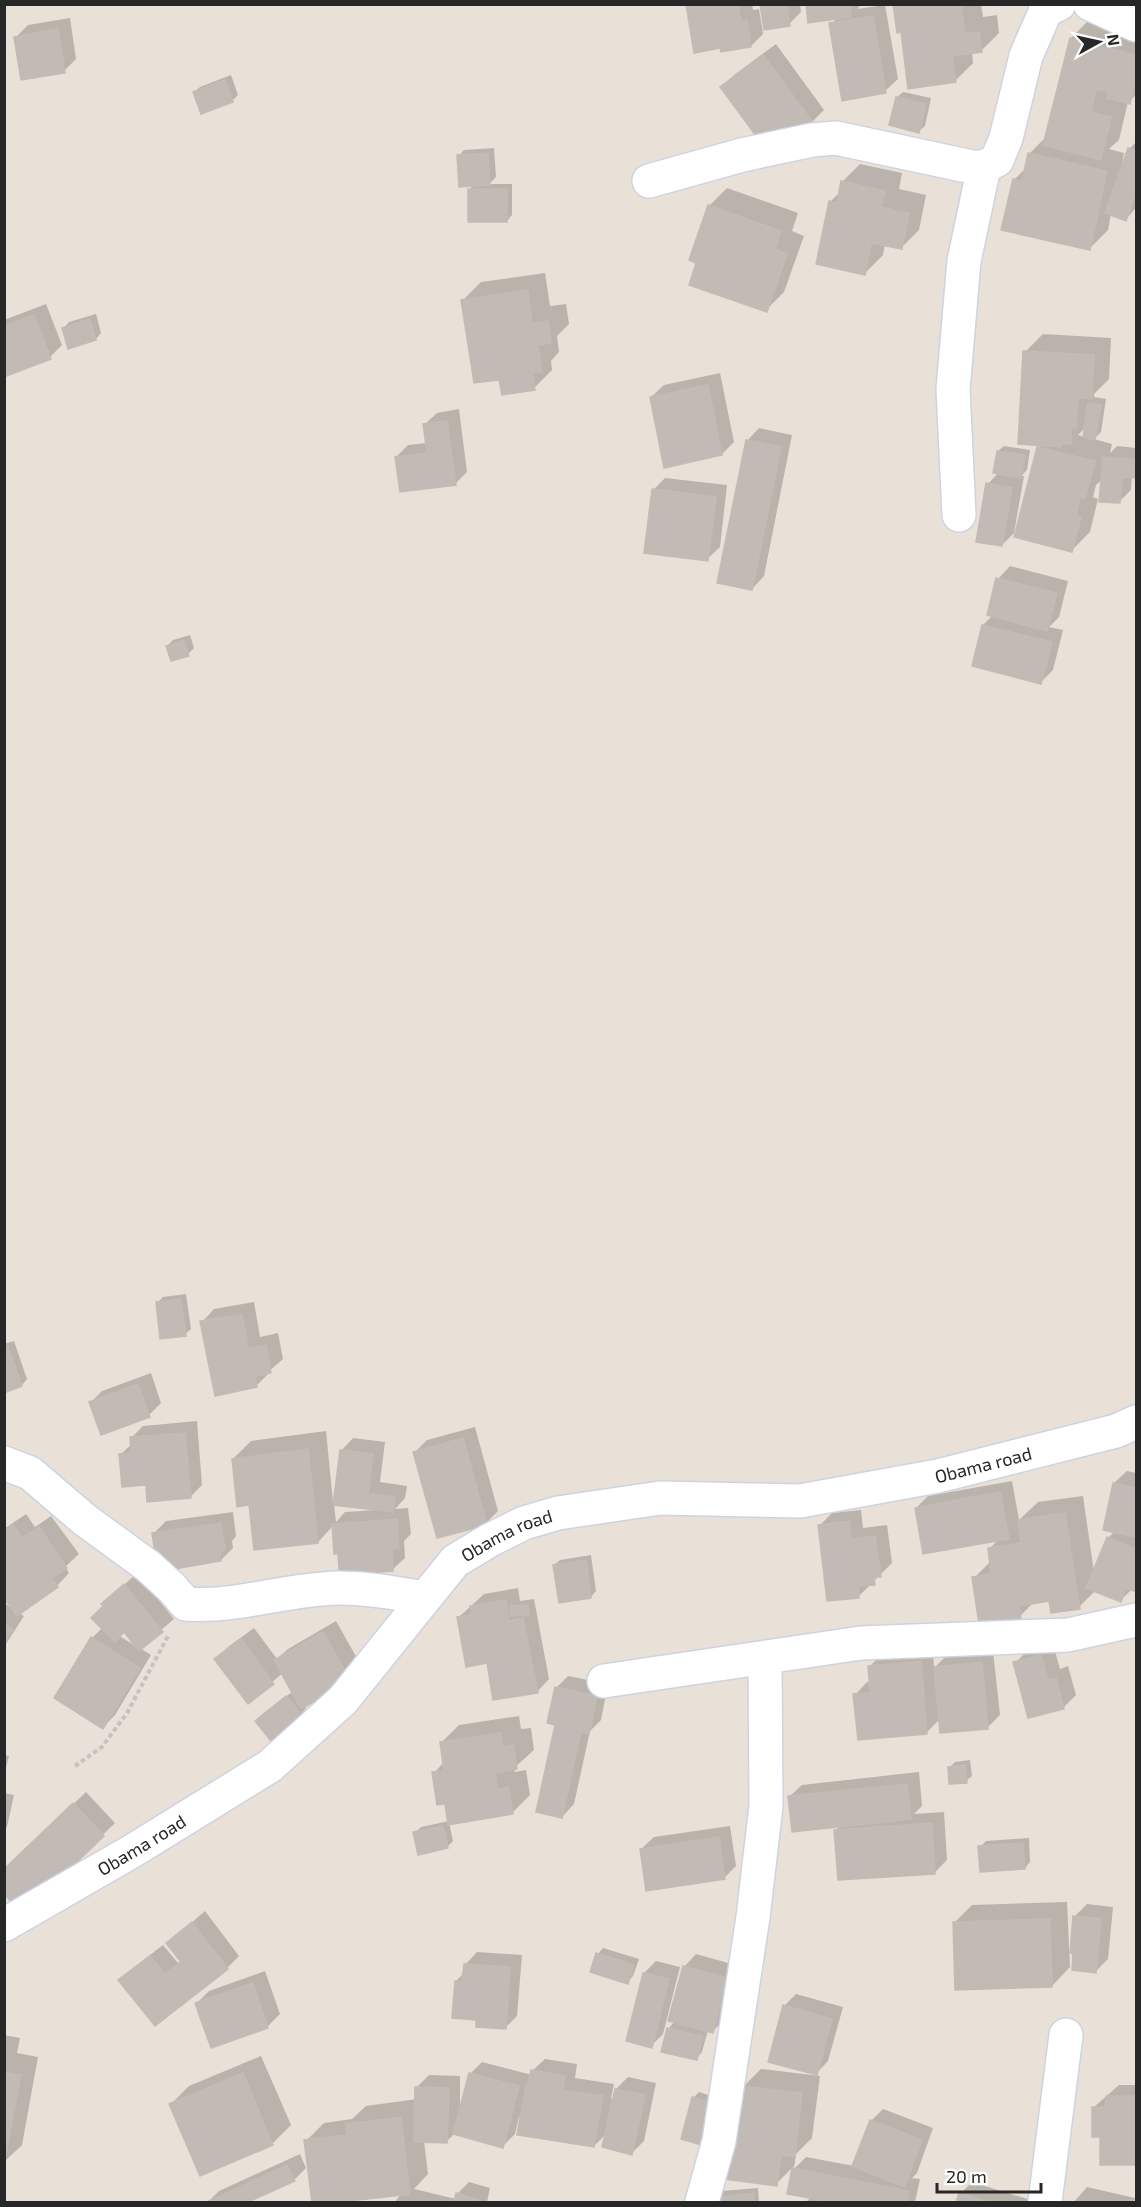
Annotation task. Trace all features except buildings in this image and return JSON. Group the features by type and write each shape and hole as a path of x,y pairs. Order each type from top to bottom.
{"street":[{"path":"649,181 742,155 812,140 836,138 972,167 984,167 997,160 1006,138 1026,56 1047,10 1059,4"},
{"path":"1090,4 1137,25"},
{"path":"959,514 953,389 964,261 984,167"},
{"name":"Obama road","path":"4,1925 134,1850 270,1766 343,1700 455,1561 524,1523 558,1513 660,1498 800,1501 938,1476 1116,1431 1137,1422"},
{"path":"4,1463 30,1473 86,1520 148,1566 186,1604 212,1606 339,1588 381,1591 425,1598"},
{"path":"604,1681 861,1643 1068,1635 1137,1620"},
{"path":"702,2202 719,2141 764,1828 766,1806 765,1658"},
{"path":"1045,2202 1066,2035"}],"path":[{"path":"75,1766 102,1747 127,1713 186,1604"}]}
